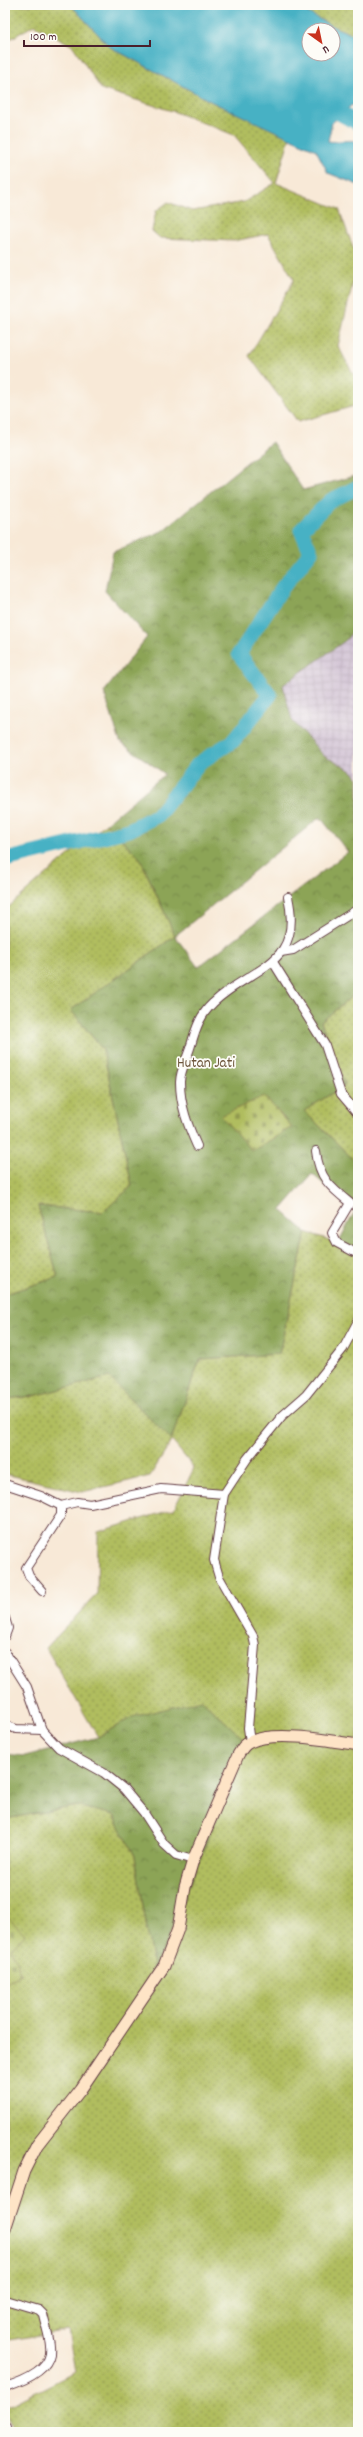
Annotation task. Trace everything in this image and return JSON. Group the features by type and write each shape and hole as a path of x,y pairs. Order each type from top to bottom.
{"main road":[{"path":"5,2229 24,2171 37,2145 81,2088 164,1966 178,1928 185,1887 193,1860 238,1755 250,1742 267,1738 311,1738 358,1745"}],"street":[{"path":"197,1146 184,1115 180,1081 199,1019 214,1002 273,962 281,952 292,927 292,916 288,897"},
{"path":"281,952 293,950 358,909"},
{"path":"273,962 325,1045 341,1094 358,1114"},
{"path":"316,1151 318,1166 328,1186 350,1203 332,1233 337,1243 358,1254"},
{"path":"250,1742 248,1728 254,1645 253,1636 219,1577 214,1560 224,1494 247,1459 282,1416 306,1395 342,1349 358,1321"},
{"path":"5,1484 41,1496 61,1506 77,1502 90,1504 161,1489 224,1494"},
{"path":"42,1591 29,1576 26,1568 61,1515 61,1506"},
{"path":"5,1618 8,1628 5,1636"},
{"path":"5,1652 28,1687 42,1730 59,1748 104,1773 124,1789 144,1813 164,1844 176,1855 193,1860"},
{"path":"5,1725 16,1730 42,1730"},
{"path":"5,2300 39,2310 43,2314 50,2352 47,2364 33,2375 5,2386"}],"shaded area":[{"path":"357,624 358,778 352,771 324,756 292,720 283,685 346,640"}],"green space":[{"path":"5,5 71,5 110,47 212,102 290,137 276,183 339,209 358,261 338,346 358,383 358,405 298,422 249,356 294,280 268,234 234,241 160,238 152,231 156,211 168,202 192,211 244,202 275,183 234,135 175,112 101,89 73,46 34,25 5,42"},
{"path":"294,5 358,5 358,37 341,30 341,22 325,22"},
{"name":"Hutan Jati","path":"272,442 303,490 358,475 358,624 346,640 283,685 292,720 324,756 352,771 358,778 358,991 321,1022 345,1085 304,1111 358,1164 358,1254 338,1243 355,1211 312,1174 281,1210 306,1232 279,1354 200,1359 171,1440 109,1377 33,1396 5,1399 5,1294 58,1277 38,1206 103,1212 132,1186 103,1050 71,1010 175,936 140,858 106,823 165,774 120,742 104,692 147,637 105,591 113,552 162,531","holes":["320,817 348,852 198,967 175,936"]},
{"path":"106,823 140,858 175,936 71,1010 103,1050 132,1186 103,1212 38,1206 58,1277 5,1294 5,910"},
{"path":"358,991 358,1164 304,1111 345,1085 321,1022"},
{"path":"264,1096 292,1127 252,1151 221,1116"},
{"path":"306,1232 338,1243 358,1254 358,2401 354,2432 13,2432 5,2408 75,2372 68,2330 5,2341 5,1819 77,1806 114,1814 135,1856 154,1972 132,1717 98,1737 46,1648 97,1594 98,1532 174,1509 194,1468 172,1441 150,1476 82,1492 5,1474 5,1399 33,1396 109,1377 171,1440 200,1359 279,1354"},
{"path":"202,1700 247,1742 154,1973 135,1856 114,1815 77,1806 5,1819 5,1754 25,1756 98,1737 132,1717"},
{"path":"6,1916 25,1934 11,1949 21,1974 5,1984"}],"water":[{"path":"71,5 294,5 325,22 301,22 301,62 341,62 341,30 358,37 358,108 352,105 332,123 328,141 351,140 358,142 358,185 328,173 316,150 212,102 110,47"}],"waterway":[{"path":"324,105 358,123"},
{"path":"5,860 129,830 158,815 199,763 233,741 270,695 239,654 282,588 311,552 301,530 330,501 358,487"}]}
